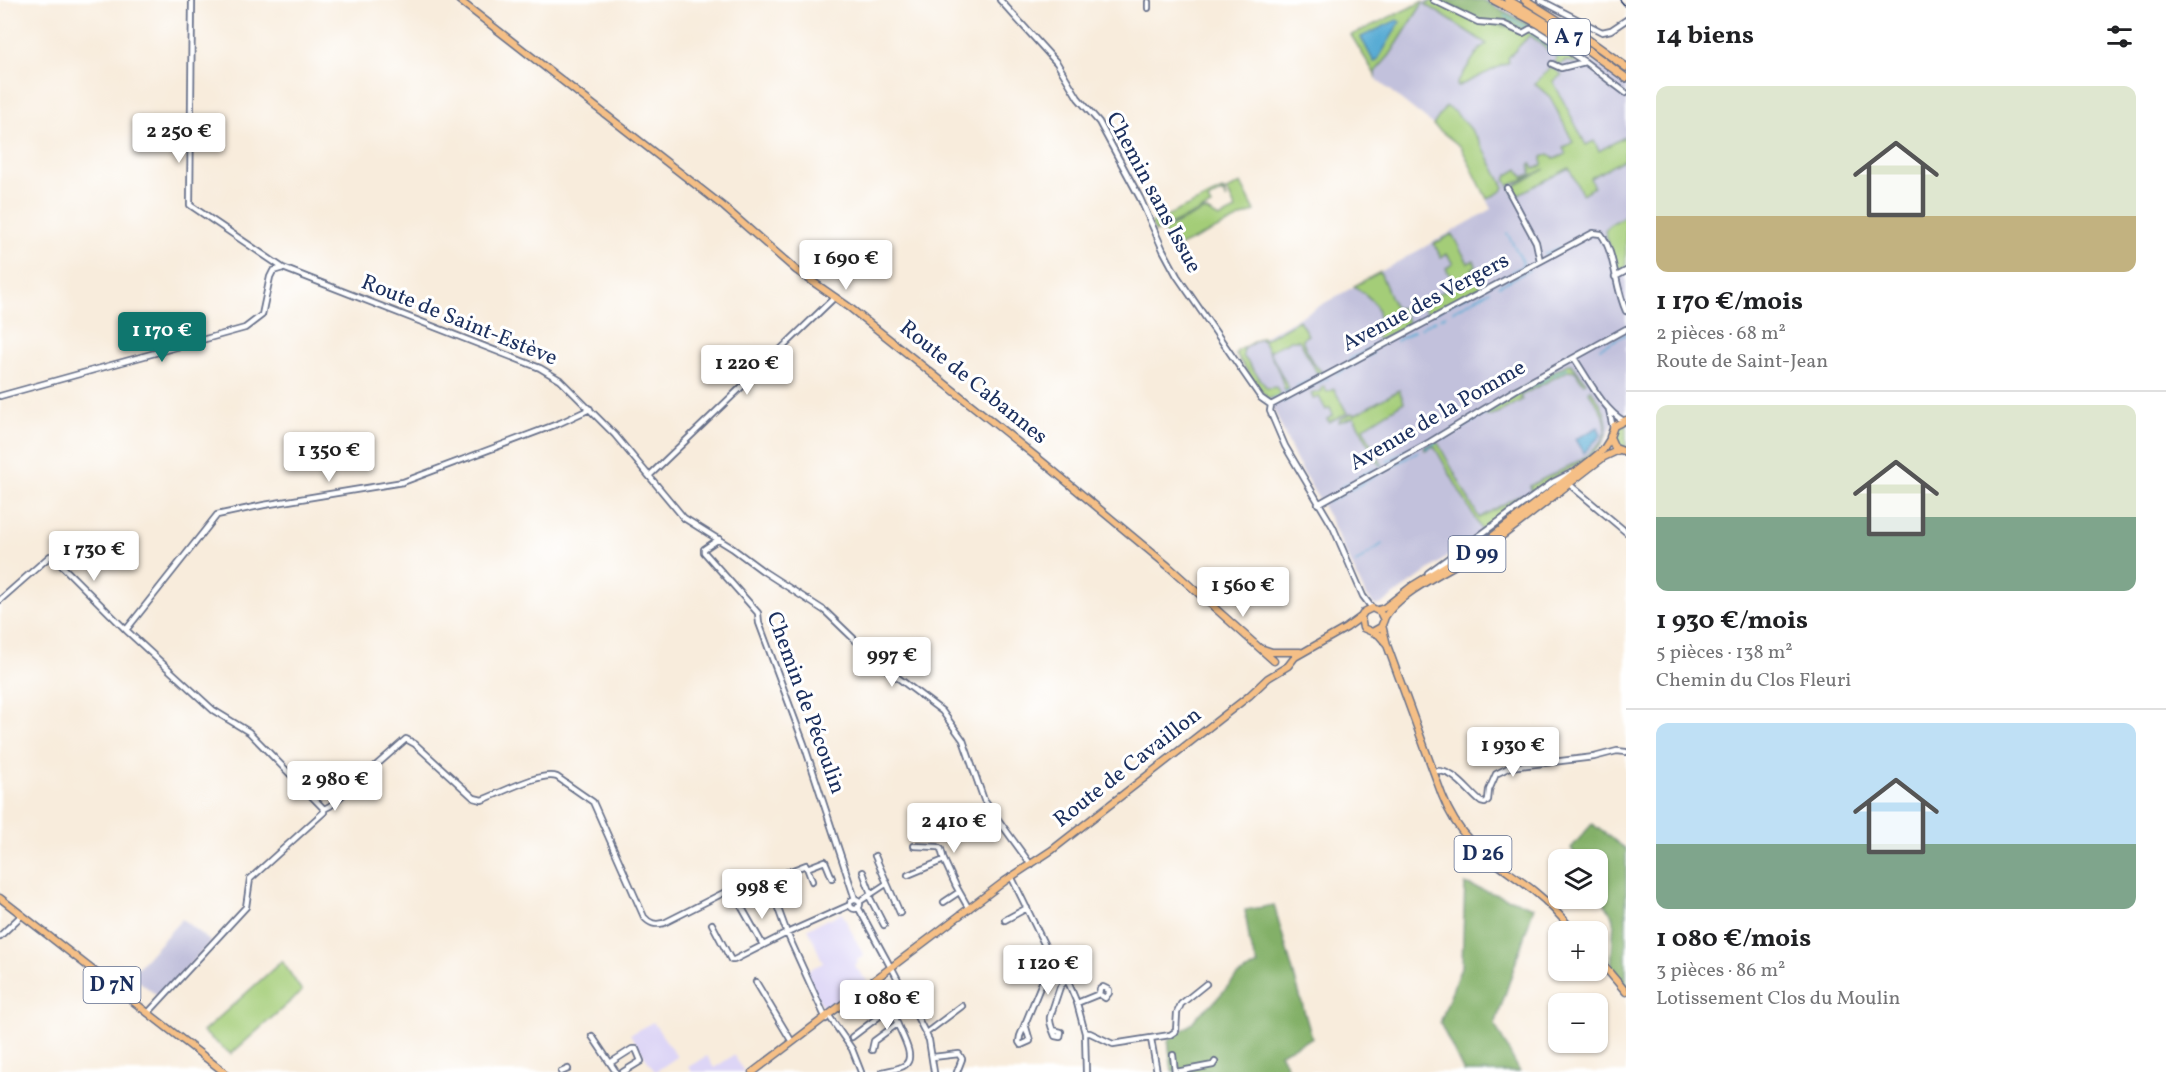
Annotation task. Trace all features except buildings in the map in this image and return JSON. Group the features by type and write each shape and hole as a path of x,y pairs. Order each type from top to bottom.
{"highway":[{"path":"1494,0 1614,68"},
{"name":"A 7","path":"1508,0 1574,40 1626,78"},
{"name":"A 7","path":"1525,0 1587,39 1626,68"}],"main road":[{"name":"Route de Cabannes","path":"459,0 724,207 796,270 913,357 1035,456 1168,566 1274,662"},
{"path":"1622,451 1613,446 1611,439 1613,428 1625,421"},
{"name":"D 99","path":"1375,609 1384,608 1412,586 1489,539 1579,470 1603,450 1611,439"},
{"name":"D 99","path":"1383,622 1395,605 1410,593 1487,547 1604,457 1622,451"},
{"path":"1306,651 1278,653 1274,662 1283,668 1288,666 1290,661 1346,628 1362,614 1375,609 1383,622 1377,630 1372,632 1362,626 1346,628"},
{"path":"1362,614 1362,626"},
{"name":"D 26","path":"1383,622 1387,645 1449,812 1471,843 1491,861 1546,901 1564,921"},
{"name":"D 26","path":"1372,632 1379,635 1387,645"},
{"name":"Route de Cabannes","path":"1258,648 1278,653"},
{"path":"1287,653 1290,661"},
{"name":"Route de Cavaillon","path":"1268,678 1274,662"},
{"name":"Route de Cavaillon","path":"753,1072 827,1017 835,1014 1011,876 1031,865 1283,668"},
{"name":"D 7N","path":"0,898 224,1072"},
{"path":"1608,971 1626,992"}],"street":[{"name":"Route de Saint-Estève","path":"192,0 190,205 283,268 540,369 560,380 615,435 684,518 825,611 881,665 942,711 963,740 984,800 1031,865"},
{"name":"Chemin sans Issue","path":"1000,0 1056,63 1078,98 1099,122 1140,198 1177,276 1261,398 1270,405"},
{"path":"1433,0 1478,22 1503,24 1523,33 1533,28 1585,62 1626,93"},
{"path":"1540,0 1602,32 1611,30 1626,20"},
{"path":"1552,64 1561,68 1585,62"},
{"path":"1507,188 1536,242 1540,261"},
{"name":"Avenue des Vergers","path":"1270,405 1593,233 1601,234 1607,242 1615,276"},
{"path":"0,396 244,328 262,315 273,271 283,268"},
{"path":"1626,270 1615,276 1626,311"},
{"path":"649,476 833,299"},
{"name":"Avenue de la Pomme","path":"1318,504 1626,328"},
{"path":"1574,358 1608,408 1616,417 1625,421"},
{"path":"1270,405 1270,411 1285,446 1333,527 1363,596 1375,609"},
{"path":"1608,408 1613,428"},
{"path":"126,630 217,515 403,482 560,423 590,409"},
{"path":"1569,484 1626,532"},
{"name":"Chemin de Pécoulin","path":"719,539 704,552 758,614 759,623 857,903 926,1033 933,1057 934,1072"},
{"path":"0,600 50,556 53,556 126,630 213,710 249,732 324,809"},
{"path":"1362,614 1363,596"},
{"path":"148,1013 246,908 250,879 324,812 324,809 406,739 415,744 474,798 482,800 537,778 553,775 588,798 593,802 644,916 653,924 664,923 760,876 767,878 787,933 827,1017 852,1049 861,1072"},
{"path":"1433,771 1449,774 1485,803 1496,774 1510,767 1594,757 1617,751 1626,752"},
{"path":"914,846 941,849 944,860 969,909"},
{"path":"875,856 900,913"},
{"path":"908,875 944,860"},
{"path":"807,868 825,861 832,879"},
{"path":"775,898 787,894 783,876 785,873 806,865 812,881"},
{"path":"863,872 870,895 884,925"},
{"path":"1011,876 1052,960 1066,980 1077,1003 1085,1034 1086,1072"},
{"path":"712,924 731,960 850,905 851,900 857,903 886,884"},
{"path":"944,902 959,892"},
{"path":"741,906 763,945"},
{"path":"1005,920 1027,908"},
{"path":"0,936 22,915"},
{"path":"1025,1024 1052,960"},
{"path":"1053,1030 1050,1017 1060,987 1066,980"},
{"path":"756,981 792,1042"},
{"path":"1085,1034 1090,1033 1113,1044 1170,1035 1176,1031 1177,1013 1181,1005 1206,984"},
{"path":"1077,1003 1099,994"},
{"path":"852,1037 881,1015 895,1016 912,1006"},
{"path":"926,1033 962,1006"},
{"path":"882,1072 905,1065 910,1058 895,1016"},
{"path":"872,1050 874,1041 897,1024"},
{"path":"592,1036 616,1072"},
{"path":"1151,1039 1157,1072"},
{"path":"610,1063 632,1049 636,1049 641,1061 624,1072"},
{"path":"933,1057 959,1054 962,1059 957,1072"},
{"path":"1173,1055 1175,1072 1213,1065 1215,1062"},
{"path":"561,1072 568,1069"}],"shaded area":[{"path":"1428,0 1487,0 1543,29 1626,83 1626,420 1614,421 1604,443 1382,604 1375,606 1365,594 1331,521 1296,460 1275,412 1234,354 1492,209 1461,147 1378,81 1351,35"},
{"path":"842,913 864,956 854,965 867,981 826,1012 806,971 823,963 808,928"},
{"path":"182,919 211,942 159,997 131,975"},
{"path":"653,1022 677,1057 655,1072 630,1034"},
{"path":"734,1055 744,1072 692,1072 688,1067 707,1056 714,1068"}],"green space":[{"path":"1439,0 1483,0 1533,27 1524,31 1482,21"},
{"path":"1433,1 1503,25 1531,30 1580,60 1576,63 1566,61 1559,65 1554,62 1557,58 1530,35 1508,58 1509,62 1457,87 1457,83 1480,48 1487,44 1425,4"},
{"path":"1422,2 1390,55 1376,71 1376,76 1351,35"},
{"path":"1551,66 1562,75 1553,81 1586,145 1594,141 1599,151 1626,136 1625,159 1590,178 1594,187 1582,194 1569,168 1515,196 1511,188 1545,169 1509,186 1505,179 1508,175 1518,169 1523,177 1531,174 1531,163 1534,169 1542,165 1542,157 1549,154 1554,159 1566,154 1563,148 1573,142 1550,97 1535,84"},
{"path":"1446,106 1457,114 1474,133 1504,187 1502,191 1487,199 1461,147 1433,125"},
{"path":"1241,183 1255,211 1172,250 1163,230 1203,211 1219,218 1236,210 1227,190"},
{"path":"1222,190 1226,192 1224,193 1227,199 1222,192 1208,200 1211,206 1155,232 1151,223"},
{"path":"1626,215 1626,265 1625,268 1619,270 1605,231 1609,225"},
{"path":"1452,234 1468,263 1474,260 1476,266 1471,269 1481,287 1430,314 1423,306 1425,301 1455,285 1446,268 1453,264 1447,254 1441,257 1434,244"},
{"path":"1380,272 1395,308 1402,308 1409,325 1378,340 1376,334 1379,318 1376,306 1354,286"},
{"path":"1299,320 1308,335 1303,338 1303,342 1313,363 1322,372 1321,375 1317,373 1299,340 1291,340 1269,351 1289,389 1285,391 1279,371 1263,341 1259,339 1244,348 1243,356 1267,388 1276,387 1281,396 1267,399 1236,355 1237,351 1262,337 1264,340"},
{"path":"1571,364 1586,382 1583,383 1575,371 1569,370 1520,396 1522,400 1498,413 1486,416 1486,411 1511,394"},
{"path":"1324,386 1327,392 1334,389 1347,413 1329,422 1327,419 1333,415 1330,408 1326,410 1319,397 1314,399 1311,394 1322,391 1321,388"},
{"path":"1590,389 1601,404 1606,418 1607,430 1603,441 1586,459 1532,493 1530,486 1587,455 1597,447 1603,437 1606,422 1589,392"},
{"path":"1399,390 1404,402 1363,428 1382,465 1380,466 1354,417 1339,422 1340,419 1352,413 1354,415"},
{"path":"1626,423 1626,449 1616,444 1613,436 1616,428"},
{"path":"1437,441 1479,518 1520,495 1523,501 1482,531 1434,446 1425,450 1424,447"},
{"path":"1592,824 1626,849 1626,986 1611,970 1614,919 1608,909 1608,849 1571,848"},
{"path":"1465,884 1534,907 1495,1025 1520,1072 1464,1072 1440,1023 1462,964"},
{"path":"1274,905 1312,1038 1280,1053 1290,1072 1172,1072 1168,1040 1191,1024 1237,976 1258,965 1250,945 1245,910"},
{"path":"282,961 302,991 231,1054 203,1032"}],"water":[{"path":"1397,20 1400,22 1377,61 1374,62 1361,37"},
{"path":"1598,427 1601,435 1584,453 1576,439"}],"waterway":[{"path":"1505,16 1526,28"},
{"path":"1531,32 1560,57"},
{"path":"1507,233 1523,262 1521,267 1511,272"},
{"path":"1576,238 1585,233"},
{"path":"1545,254 1558,248"},
{"path":"1499,286 1529,270"},
{"path":"1500,279 1505,276"},
{"path":"1483,287 1494,282"},
{"path":"1432,314 1478,290"},
{"path":"1453,311 1490,291"},
{"path":"1441,318 1446,315"},
{"path":"1421,328 1436,320"},
{"path":"1349,360 1415,323"},
{"path":"1397,341 1414,331"},
{"path":"1600,348 1626,334"},
{"path":"1365,358 1373,353"},
{"path":"1337,374 1360,360"},
{"path":"1444,439 1515,395 1567,368"},
{"path":"1318,383 1328,378"},
{"path":"1296,387 1310,380"},
{"path":"1300,392 1315,385"},
{"path":"1285,392 1289,391"},
{"path":"1274,398 1280,395"},
{"path":"1282,402 1291,397"},
{"path":"1426,448 1437,442"},
{"path":"1387,461 1413,447"},
{"path":"1350,490 1419,451"},
{"path":"1356,479 1374,468"},
{"path":"1340,488 1351,482"},
{"path":"1328,502 1345,493"},
{"path":"1356,563 1382,544"}],"railway":[{"path":"1620,0 1626,7"}]}
